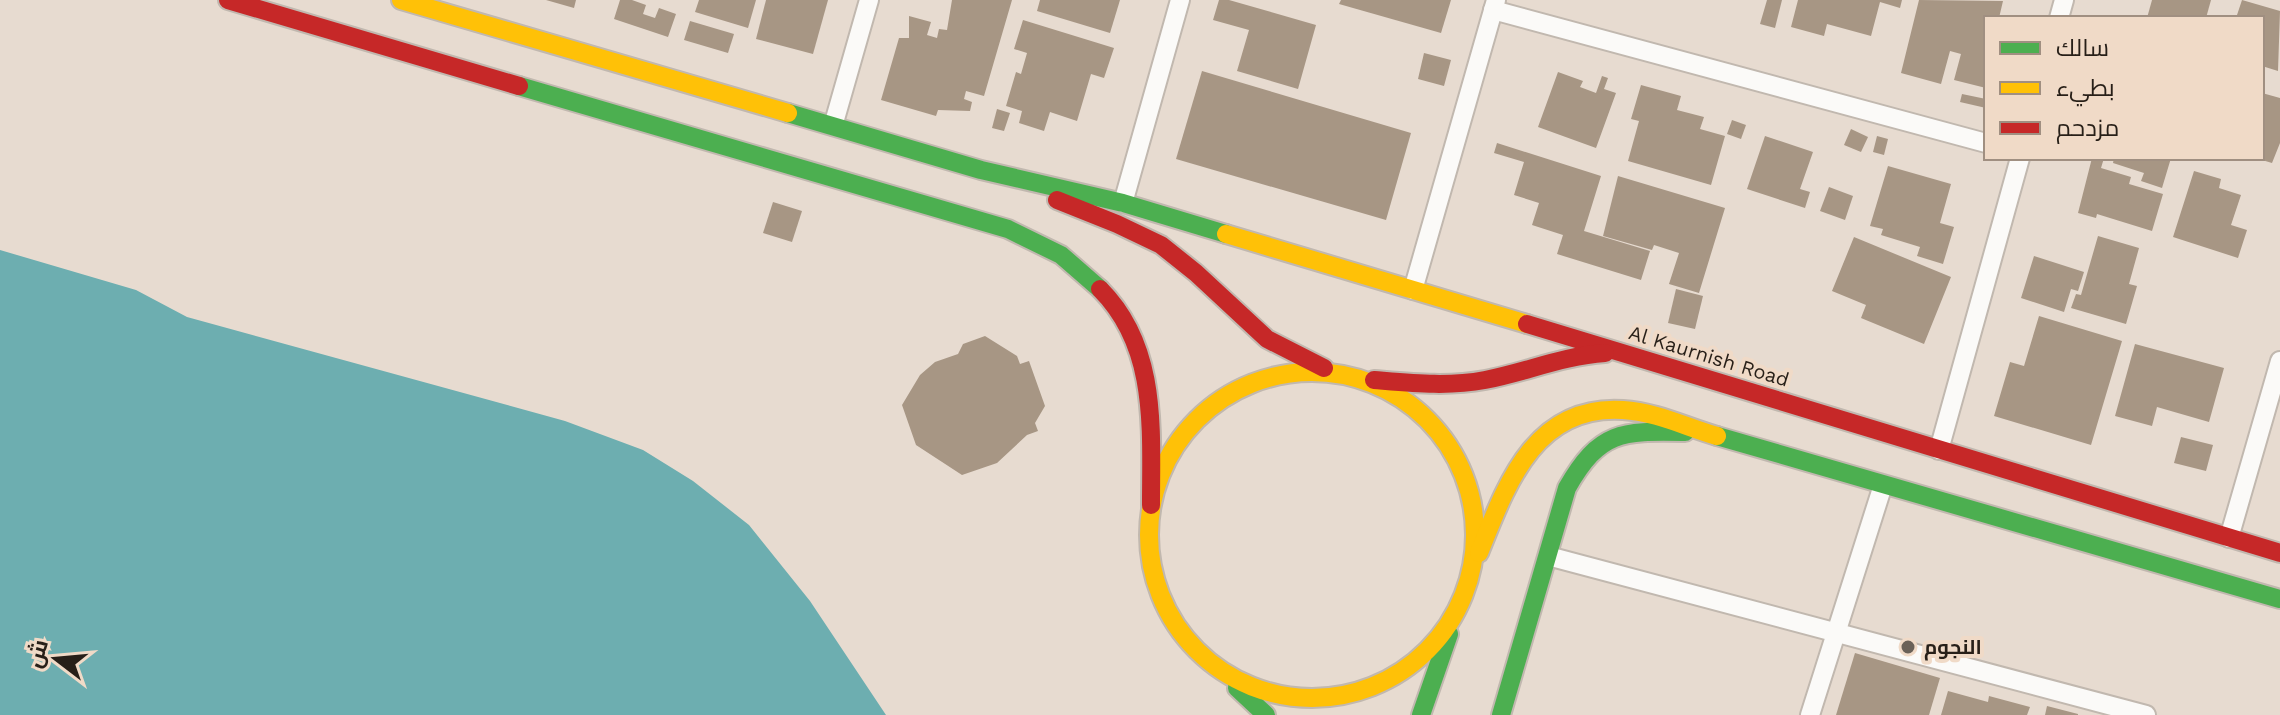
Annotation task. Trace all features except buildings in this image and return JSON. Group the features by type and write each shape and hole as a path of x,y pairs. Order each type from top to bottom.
{"street":[{"path":"228,0 1008,229 1052,248 1085,272 1113,301 1136,344 1150,400 1149,552 1160,597 1184,638 1266,715"},
{"path":"401,0 981,170 1127,228 1177,257 1259,333 1280,348 1330,371 1367,380 1407,384 1465,383 1564,357 1604,353 1632,355"},
{"path":"833,126 869,0"},
{"path":"1123,203 1180,0"},
{"path":"1413,290 1494,5 1984,142"},
{"path":"1939,450 2019,160"},
{"name":"Al Kaurnish Road","path":"981,170 1123,203 2280,553"},
{"path":"2229,538 2280,361"},
{"path":"1151,505 1167,459 1196,419 1235,390 1281,373 1330,371"},
{"path":"1367,380 1410,405 1438,429 1463,470 1475,517 1473,565"},
{"path":"1421,715 1466,593 1473,565 1512,476 1539,439 1577,415 1595,409 1662,416 1704,432 2280,599"},
{"path":"1501,715 1567,488 1576,470 1601,443 1616,435 1636,431 1704,432"},
{"path":"1810,715 1883,485"},
{"path":"1548,556 2146,715"},
{"path":"1218,670 1266,694 1320,700 1372,688 1418,660 1454,619"}],"water":[{"path":"0,250 136,290 187,317 565,421 643,450 693,481 749,525 810,601 886,715 0,715"}],"traffic: fast":[{"path":"519,86 1008,229 1061,255 1100,289"},
{"path":"788,113 981,170 1123,203 1226,234"},
{"path":"1501,715 1567,488 1579,469 1590,455 1615,438 1645,432 1685,432"},
{"path":"1717,436 2280,599"},
{"path":"1421,715 1449,634"},
{"path":"1237,688 1266,715"}],"traffic: slow":[{"path":"401,0 788,113"},
{"path":"1226,234 1527,324"},
{"path":"1312,372 1344,375 1389,391 1416,409 1438,431 1463,473 1472,503 1475,535 1472,567 1456,612 1438,639 1416,661 1374,686 1344,695 1312,698 1280,695 1235,679 1208,661 1186,639 1161,597 1152,567 1149,535 1152,503 1168,458 1186,431 1208,409 1250,384 1280,375 1312,372"},
{"path":"1479,553 1500,502 1528,454 1545,435 1567,420 1592,412 1635,411 1717,436"}],"traffic: jam":[{"path":"228,0 519,86"},
{"path":"1057,200 1161,245 1267,339 1324,368"},
{"path":"1100,289 1119,312 1142,363 1150,419 1151,505"},
{"path":"1527,324 2280,553"},
{"path":"1374,380 1430,384 1471,382 1574,357 1605,353"}],"place":[{"name":"النجوم","path":"1908,647"}]}
